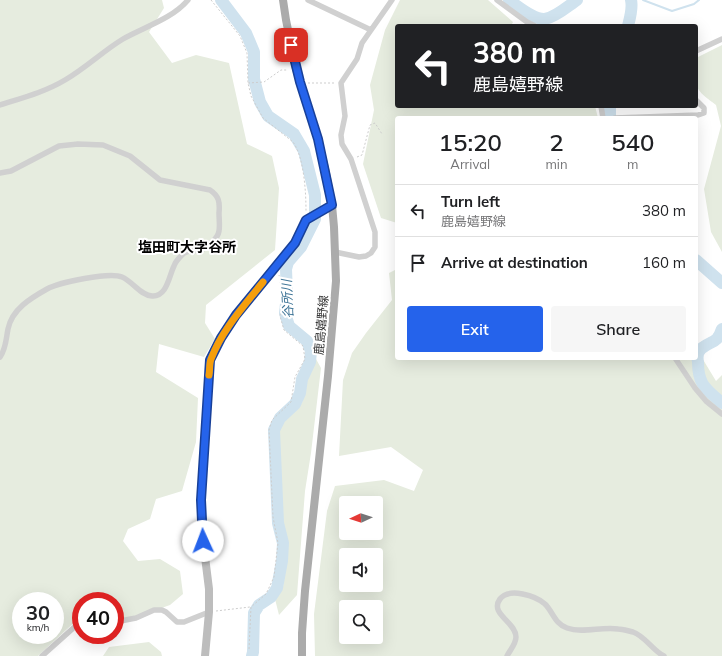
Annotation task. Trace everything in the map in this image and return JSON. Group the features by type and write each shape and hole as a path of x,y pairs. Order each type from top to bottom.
{"main road":[{"name":"鹿島嬉野線","path":"283,0 296,69 318,139 332,205 336,281 332,332 307,565 302,633 302,656"}],"street":[{"path":"0,105 46,90 66,80 123,40 172,13 184,5 188,0"},
{"path":"308,0 371,30"},
{"path":"335,252 359,257 366,256 371,253 375,247 375,232 351,159 342,144 341,135 345,116 341,83 357,59 362,43 392,0"},
{"path":"497,0 531,24"},
{"path":"698,50 722,39"},
{"path":"657,116 704,113 704,108 698,102"},
{"path":"0,173 11,171 59,146 78,144 103,145 130,156 160,180 210,190 216,194 220,202 219,233 208,246 202,250 192,250 182,254 174,265 166,288 159,294 153,296 146,294 123,277 114,275 82,279 49,288 15,311 9,326 4,352 0,357"},
{"path":"205,656 209,612 209,589 203,541 201,500 210,360 221,338 236,315 295,243 306,220 332,205"},
{"path":"676,360 695,388 722,414"},
{"path":"507,656 515,642 516,636 512,625 500,615 497,606 500,599 506,594 518,593 529,596 544,604 558,623 566,628 577,630 618,628 635,633 664,656"},
{"path":"124,620 136,618 154,610 162,610 177,622 184,622 209,612"},
{"path":"42,656 72,629"}],"path":[{"path":"211,0 240,36 247,53 248,83 251,96 263,118 296,147 304,176 306,220"},
{"path":"248,83 264,82 281,70 296,69"},
{"path":"300,82 341,83"},
{"path":"351,159 362,155 370,125 375,123 382,134"},
{"path":"209,612 251,607 266,594 274,577 278,543 273,517 269,430 272,420 291,402 295,377 305,359 303,346 284,330 280,316 283,297 277,264"},
{"path":"249,649 251,607"}],"shaded area":[{"path":"0,0 162,0 164,8 149,32 172,63 196,55 229,63 247,144 272,156 279,188 275,250 206,305 205,323 215,339 204,357 159,344 156,372 198,398 196,442 182,491 156,499 150,519 128,529 123,541 138,561 160,559 180,571 183,594 170,605 130,619 124,619 124,592 72,592 72,624 64,632 64,592 12,592 12,644 51,644 38,656 0,656"},
{"path":"400,0 488,0 513,22 512,24 395,24 395,108 596,108 598,116 395,116 395,222 381,218 363,164 374,110 370,85 385,30"},
{"path":"722,45 722,252 711,232 704,189 721,126 716,105 702,94 698,88 698,57"},
{"path":"395,270 395,360 698,360 698,351 716,381 722,375 722,656 315,656 314,614 327,511 335,486 384,480 414,491 423,470 391,447 339,456 343,380 352,353 392,300 389,273"},
{"path":"316,359 321,368 305,491 297,595 279,615 275,599 283,587 288,541 280,512 278,433 284,421 302,403 306,379"},
{"path":"149,642 161,652 162,656 103,656 109,647"}],"waterway":[{"name":"谷所川","path":"221,0 246,33 254,52 254,79 260,102 268,116 294,134 304,151 315,195 315,219 301,247 288,262 286,269 287,295 285,313 289,326 307,341 311,351 310,362 302,379 300,393 295,404 280,418 274,430 278,523 283,543 282,561 277,588 271,597 259,605 254,613 252,656"},
{"path":"509,0 531,15 541,19 549,18 558,14 577,0"},
{"path":"628,24 632,3 631,0"},
{"path":"643,0 672,11 694,4 699,0"},
{"path":"610,108 610,116"},
{"path":"698,262 722,283"},
{"path":"722,329 714,341 701,349 698,358 698,370 701,381 707,390 722,403"}],"slow traffic":[{"path":"209,375 210,360 221,338 236,315 263,282"}],"district":[{"name":"塩田町大字谷所","path":"187,247"}],"route":[{"path":"203,541 201,500 210,360 221,338 236,315 295,243 306,220 332,205 318,139 296,69 291,45"}]}
